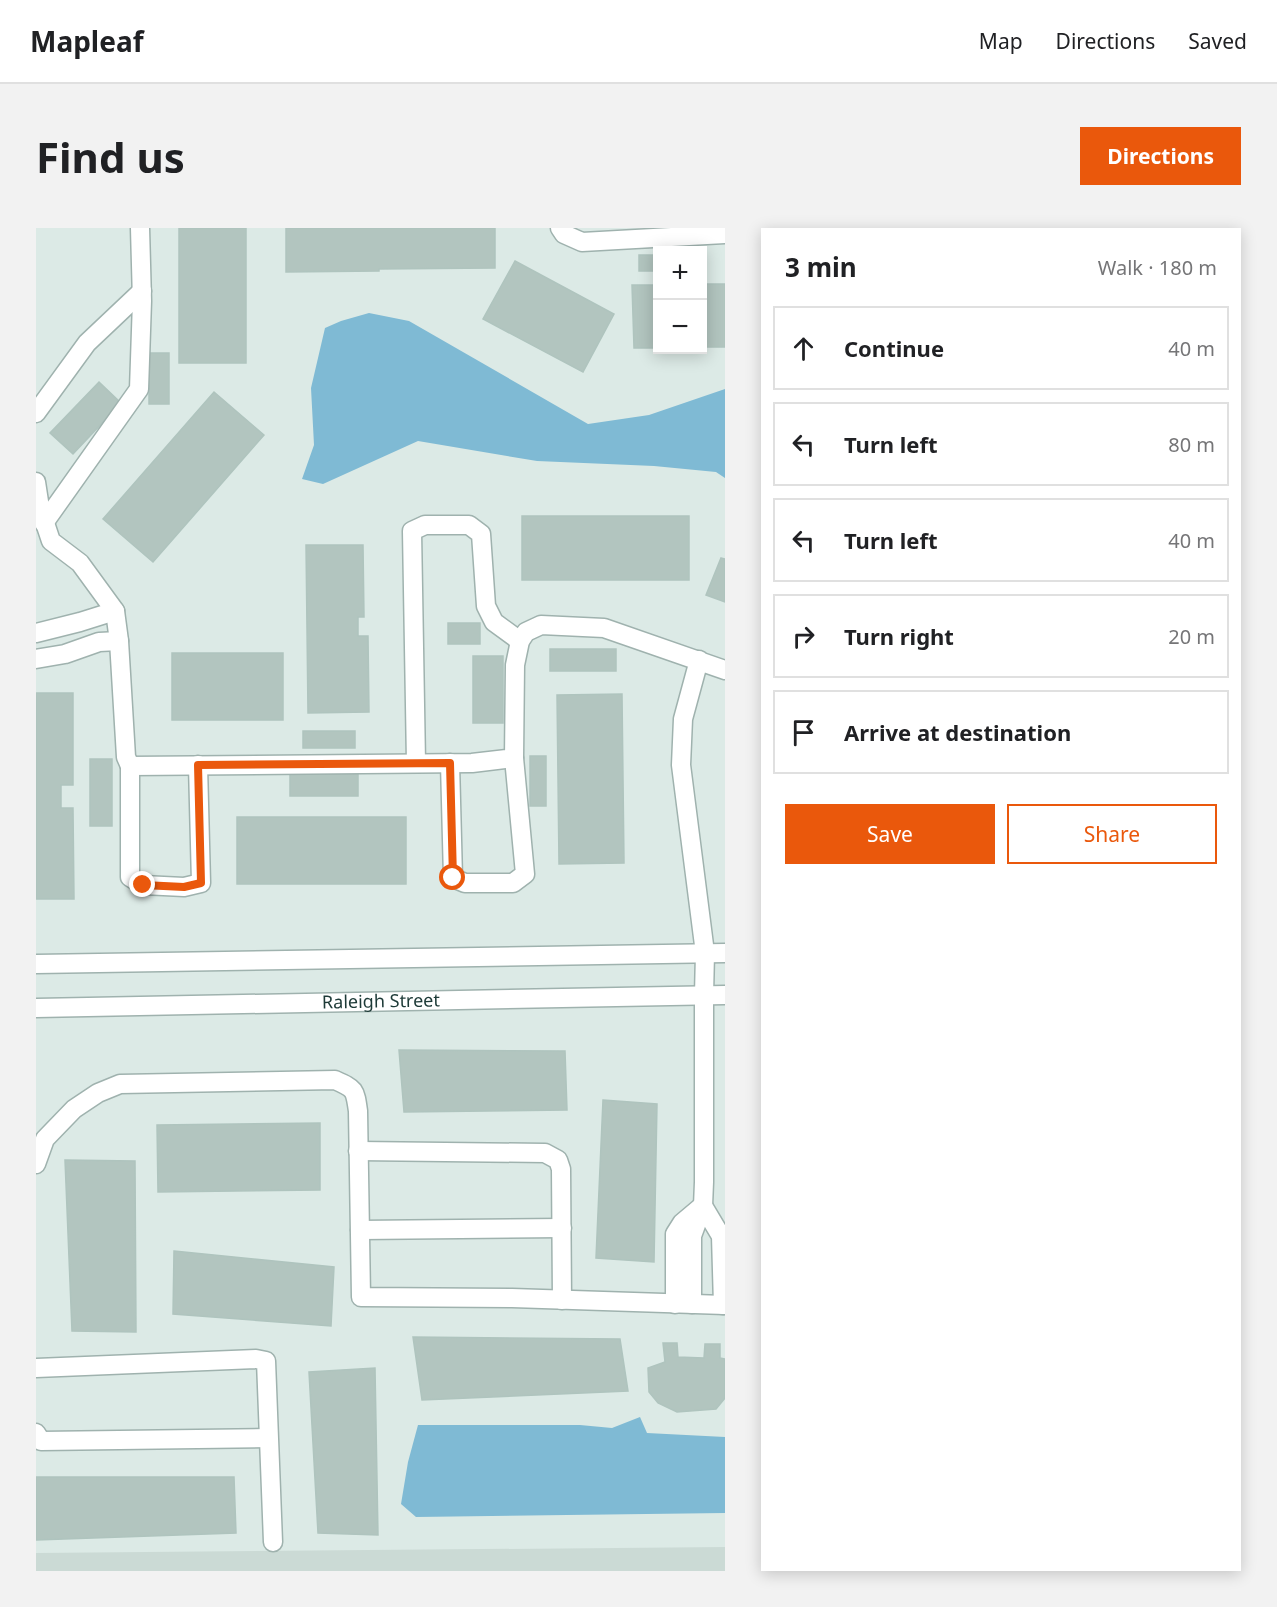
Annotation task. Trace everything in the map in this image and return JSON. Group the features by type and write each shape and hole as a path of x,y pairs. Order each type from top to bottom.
{"street":[{"path":"44,523 140,389 142,291 140,228"},
{"path":"560,228 564,234 582,242 725,234"},
{"path":"36,413 87,343 142,291"},
{"path":"36,482 40,508 51,541 80,563 115,611 126,757 130,766 130,877 143,885 184,887 201,883 198,765"},
{"path":"416,763 412,531 425,525 469,525 481,534 486,606 494,622 520,641"},
{"path":"36,633 115,611"},
{"path":"450,763 453,878 465,883 513,883 525,874 514,758 515,665 520,641 526,633 541,625 604,628 725,670"},
{"path":"36,659 65,654 99,642 119,641"},
{"path":"684,1304 692,1236 703,1206 705,953 681,765 683,719 699,660"},
{"path":"130,766 472,763 514,758"},
{"path":"36,964 725,953"},
{"name":"Raleigh Street","path":"36,1008 725,995"},
{"path":"36,1164 45,1139 74,1109 98,1093 120,1084 335,1080 351,1087 356,1095 358,1111 361,1297 724,1305 721,1236 703,1206"},
{"path":"358,1151 545,1153 558,1160 561,1169 562,1300"},
{"path":"360,1230 562,1228"},
{"path":"36,1368 256,1359 266,1361 273,1542"},
{"path":"36,1433 41,1441 268,1438"}],"shaded area":[{"path":"725,1547 725,1571 36,1571 36,1553"}],"water":[{"path":"369,313 409,321 588,424 649,415 725,389 725,478 716,472 654,466 537,461 418,441 323,484 302,479 314,445 311,388 325,328"},
{"path":"640,1417 647,1433 725,1437 725,1513 416,1517 401,1504 408,1462 418,1425 580,1425 612,1428"}],"building":[{"path":"179,228 246,228 246,363 179,363"},
{"path":"286,228 495,228 495,268 286,272"},
{"path":"639,255 653,255 653,271 639,271"},
{"path":"515,261 614,314 583,372 483,319"},
{"path":"707,284 725,284 725,347 707,347"},
{"path":"632,285 653,285 653,348 634,348"},
{"path":"149,353 169,353 169,404 149,404"},
{"path":"99,382 121,403 73,454 50,433"},
{"path":"214,392 264,435 153,562 103,519"},
{"path":"522,516 689,516 689,580 522,580"},
{"path":"306,545 363,545 364,617 358,617 358,636 368,636 369,712 308,713"},
{"path":"721,558 725,559 725,602 706,595"},
{"path":"448,623 480,623 480,644 448,644"},
{"path":"550,649 616,649 616,671 550,671"},
{"path":"172,653 283,653 283,720 172,720"},
{"path":"473,656 503,656 503,723 473,723"},
{"path":"36,693 73,693 73,785 61,785 61,808 73,808 74,899 36,899"},
{"path":"622,694 624,863 559,864 557,695"},
{"path":"303,731 355,731 355,748 303,748"},
{"path":"530,756 546,756 546,806 530,806"},
{"path":"90,759 112,759 112,826 90,826"},
{"path":"290,773 358,773 358,796 290,796"},
{"path":"237,817 406,817 406,884 237,884"},
{"path":"399,1050 565,1051 567,1110 404,1112"},
{"path":"603,1100 657,1104 654,1262 596,1258"},
{"path":"320,1123 320,1190 158,1192 157,1125"},
{"path":"65,1160 135,1161 136,1332 72,1331"},
{"path":"174,1251 334,1267 331,1326 173,1314"},
{"path":"413,1337 620,1339 628,1391 422,1400"},
{"path":"663,1343 677,1343 678,1357 704,1358 705,1344 720,1344 720,1358 725,1359 725,1398 716,1409 677,1412 658,1403 649,1392 648,1368 665,1362"},
{"path":"375,1368 378,1535 318,1533 309,1372"},
{"path":"36,1477 234,1477 236,1533 36,1540"}],"route":[{"path":"143,885 184,887 201,883 198,765 450,763 453,878"}]}
